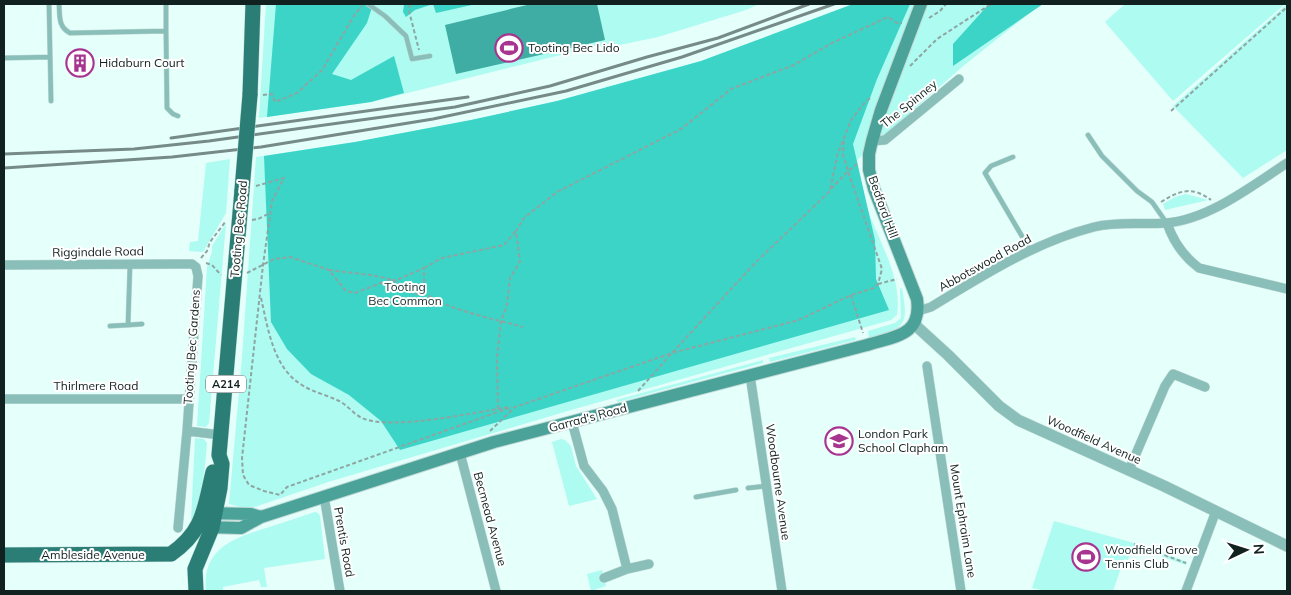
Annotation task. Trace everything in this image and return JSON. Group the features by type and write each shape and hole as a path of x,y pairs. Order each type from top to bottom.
{"highway":[{"name":"Tooting Bec Road","path":"207,521 222,471 219,455 229,276 254,95 253,4"},
{"path":"195,569 191,563 176,551 207,521"},
{"name":"A214","path":"196,591 195,569 203,554 207,521"},
{"name":"Ambleside Avenue","path":"4,555 176,551"}],"main road":[{"name":"Bedford Hill","path":"914,324 918,311 917,299 874,189 869,170 869,154 890,87 921,4"},
{"name":"Garrad's Road","path":"207,521 241,528 261,517 494,442 902,334 914,324"}],"street":[{"name":"The Spinney","path":"872,141 885,140 959,79"},
{"name":"Abbotswood Road","path":"918,311 931,307 1030,250 1094,227 1125,222 1167,223 1189,217 1230,200 1287,163"},
{"path":"1167,223 1178,248 1198,268 1287,290"},
{"name":"Riggindale Road","path":"4,266 192,264"},
{"name":"Tooting Bec Gardens","path":"178,528 198,276 196,267 192,264"},
{"name":"Woodfield Avenue","path":"914,324 1006,413 1287,546"},
{"name":"Mount Ephraim Lane","path":"927,366 961,591"},
{"path":"1129,470 1165,386 1173,374 1205,387"},
{"name":"Woodbourne Avenue","path":"750,375 782,591"},
{"name":"Thirlmere Road","path":"4,399 188,399"},
{"path":"572,422 584,466 603,492 612,509 627,569"},
{"path":"187,431 221,435"},
{"name":"Becmead Avenue","path":"460,454 496,591"},
{"name":"Prentis Road","path":"324,496 340,591"},
{"path":"1186,591 1216,511"},
{"path":"604,578 627,569 649,564"}],"lane":[{"path":"49,4 51,101"},
{"path":"59,4 60,24 64,30 70,33 166,31"},
{"path":"166,4 167,108 178,116"},
{"path":"368,4 385,16 406,36 412,59 430,56"},
{"path":"4,58 50,56"},
{"path":"1088,135 1102,156 1152,202 1167,223"},
{"path":"1013,157 991,166 985,172 1030,250"},
{"path":"128,325 130,265"},
{"path":"110,326 142,324"},
{"path":"748,488 766,486"},
{"path":"696,497 736,490"}],"path":[{"path":"254,95 272,94 274,102 297,93 322,70 355,14 363,4"},
{"path":"410,4 408,11 420,58"},
{"path":"329,270 346,291 355,293 424,268 442,258 504,244 524,218 556,192 681,129 731,89 794,65 832,43 888,17 897,23 914,23 940,11 946,4"},
{"path":"910,66 937,39 992,4"},
{"path":"1171,111 1287,7"},
{"path":"830,191 837,156 851,120 866,101 890,87"},
{"path":"844,137 843,154 882,269 878,284"},
{"path":"638,391 756,262 830,191 848,171 869,154"},
{"path":"242,190 284,178 272,201 263,265 242,458 243,475 250,485 280,495 287,488 515,406 672,354 799,320 851,295 874,288 878,284 900,279"},
{"path":"1160,202 1186,190 1198,192 1213,201"},
{"path":"249,220 258,219 271,212"},
{"path":"201,258 207,251 210,242 228,220"},
{"path":"498,409 497,357 501,321 507,305 510,278 520,262 516,230"},
{"path":"203,263 212,265 229,276 249,273 274,259 290,257 329,270 394,280 406,290 416,295 424,293"},
{"path":"424,268 424,293"},
{"path":"424,293 432,299 523,327"},
{"path":"851,295 863,335"},
{"path":"260,297 278,358 286,372 301,384 341,402 361,417 370,420 401,423 515,406"},
{"path":"491,431 515,406"},
{"path":"1134,544 1190,565"}],"green space":[{"path":"266,4 759,4 746,10 658,37 610,47 597,46 371,102 259,118"},
{"path":"276,4 373,4 367,23 332,74 351,80 394,56 404,93 371,102 267,117"},
{"path":"404,4 433,4 415,10 406,17 403,12"},
{"path":"433,4 476,4 436,13"},
{"name":"Tooting Bec Common","path":"853,4 1041,4 962,67 856,161 861,190 887,256 896,285 897,315 891,320 571,410 328,482 249,509 229,504 242,357 256,157 355,142 471,120 557,101 701,61"},
{"name":"Tooting Bec Common","path":"853,4 910,4 877,79 853,144 875,240 876,279 889,310 400,450 381,421 349,395 311,374 287,349 271,322 264,156 355,142 471,120 557,101 701,61"},
{"path":"989,4 1043,4 953,66 953,44"},
{"path":"1125,4 1285,4 1173,101 1105,22"},
{"path":"1287,4 1287,150 1243,178 1173,106"},
{"path":"230,159 226,213 203,252 189,251 190,242 198,241 206,163"},
{"path":"1186,194 1208,200 1165,210 1163,204 1175,197"},
{"path":"226,223 209,423 206,427 197,426 207,267 212,246"},
{"path":"902,288 905,311 902,324 890,331 869,338 868,331 895,323 901,318 900,289"},
{"path":"855,337 856,340 770,362 769,358"},
{"path":"763,360 763,363 618,402 616,400"},
{"path":"195,438 204,439 207,443 200,493 191,522"},
{"path":"561,439 571,446 576,466 597,499 569,506 552,442"},
{"path":"315,512 320,516 325,559 264,568 267,587 261,587 259,580 223,587 223,591 206,591 206,577 209,565 222,548 253,532"},
{"name":"Woodfield Grove Tennis Club","path":"1054,521 1134,543 1187,562 1186,565 1133,546 1128,560 1124,559 1113,591 1045,591 1032,588"},
{"path":"602,570 606,586 591,591 587,574"}],"shaded area":[{"path":"531,4 597,4 605,40 456,74 445,25"}],"railway":[{"path":"4,154 134,149 209,141 455,107 550,86 718,38 809,4"},
{"path":"4,168 172,157 261,147 433,119 566,91 682,57 834,4"},
{"path":"171,138 468,97"}],"place":[{"name":"Tooting Bec Lido","path":"509,48"},
{"name":"Hidaburn Court","path":"80,63"},
{"name":"London Park School Clapham","path":"839,441"},
{"name":"Woodfield Grove Tennis Club","path":"1086,557"}]}
